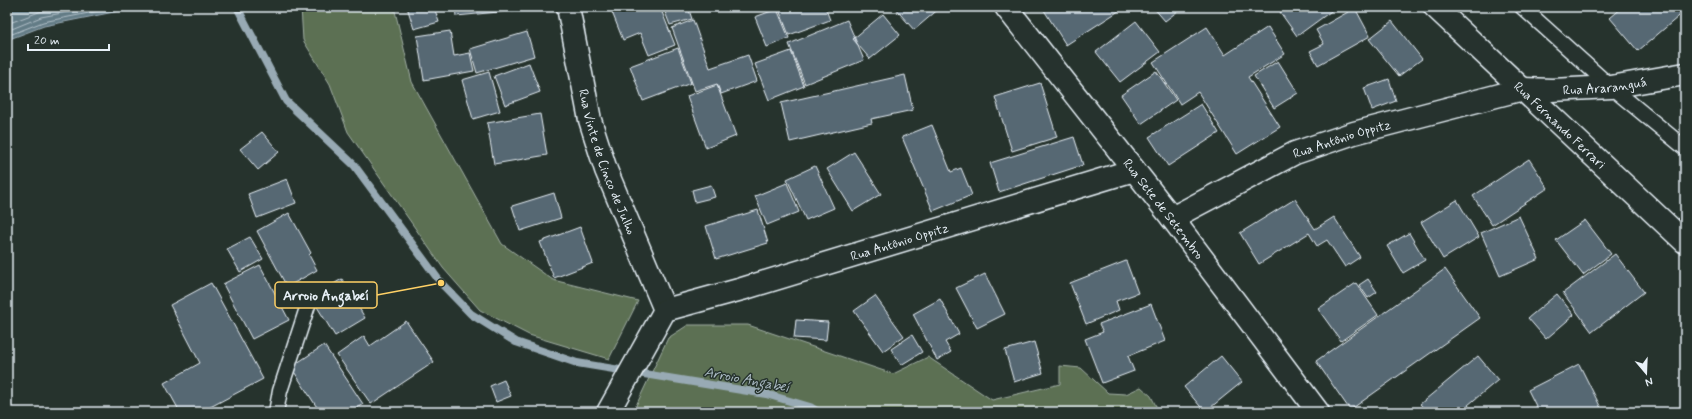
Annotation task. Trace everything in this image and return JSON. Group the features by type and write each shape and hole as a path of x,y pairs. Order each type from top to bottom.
{"street":[{"name":"Rua Vinte de Cinco de Julho","path":"568,7 590,120 606,170 665,310"},
{"name":"Rua Sete de Setembro","path":"1006,7 1172,218 1318,412"},
{"name":"Rua Fernando Ferrari","path":"1436,7 1685,242"},
{"name":"Rua Araranguá","path":"1523,89 1552,90 1611,87 1685,74"},
{"name":"Rua Antônio Oppitz","path":"1172,218 1295,153 1354,133 1523,89"},
{"name":"Rua Antônio Oppitz","path":"665,310 742,289 1134,170"},
{"path":"609,409 665,310"}],"lane":[{"path":"1522,7 1611,87 1685,148"},
{"path":"276,412 280,391 308,302"}],"green space":[{"path":"301,7 394,7 412,82 502,244 553,280 638,301 609,359 529,335 480,310 443,268 348,132 330,84 303,40"},
{"path":"688,325 748,325 893,374 928,357 992,400 1060,384 1060,366 1081,368 1108,393 1126,394 1141,387 1151,396 1159,412 633,412 668,338"}],"water":[{"path":"7,7 139,7 44,26 7,40"}],"building":[{"path":"407,7 434,7 439,22 414,29"},
{"path":"455,7 520,7 520,10 456,16"},
{"path":"610,7 660,7 675,45 649,55 640,33 623,40"},
{"path":"682,7 688,7 692,19 670,25 665,12"},
{"path":"778,7 825,7 830,20 789,35"},
{"path":"894,7 941,7 914,30"},
{"path":"1042,7 1125,7 1066,45"},
{"path":"1153,7 1183,7 1165,21"},
{"path":"1287,7 1332,7 1334,9 1297,36 1280,12"},
{"path":"1623,7 1685,7 1685,11 1638,51 1610,18"},
{"path":"1355,8 1370,36 1318,65 1310,51 1324,44 1316,30"},
{"path":"777,9 789,38 767,47 755,17"},
{"path":"883,14 900,35 870,59 853,39"},
{"path":"693,20 710,68 748,55 757,81 721,94 717,84 695,91 672,28"},
{"path":"847,20 864,60 805,84 789,44"},
{"path":"1136,21 1160,52 1120,82 1096,52"},
{"path":"1392,21 1422,59 1399,76 1369,39"},
{"path":"1207,27 1225,55 1268,27 1285,54 1248,77 1280,127 1237,154 1198,92 1180,104 1153,62"},
{"path":"450,31 454,56 470,53 474,71 424,80 417,36"},
{"path":"527,32 534,56 477,73 470,49"},
{"path":"678,48 691,83 643,101 630,66"},
{"path":"791,51 804,86 769,100 755,64"},
{"path":"1278,61 1298,93 1274,108 1254,76"},
{"path":"529,63 540,92 505,105 494,76"},
{"path":"1156,71 1176,100 1141,124 1121,95"},
{"path":"489,72 500,111 473,119 462,80"},
{"path":"905,75 913,110 871,119 872,123 790,142 781,103"},
{"path":"1389,79 1396,101 1372,110 1364,88"},
{"path":"1040,83 1057,137 1012,151 995,97"},
{"path":"717,85 736,136 706,148 687,96"},
{"path":"1201,104 1219,133 1168,166 1149,137"},
{"path":"540,114 547,155 494,164 487,123"},
{"path":"932,125 951,172 961,168 972,195 933,211 902,137"},
{"path":"262,132 279,152 258,170 240,149"},
{"path":"1074,137 1083,165 999,192 990,163"},
{"path":"854,152 881,194 853,211 827,169"},
{"path":"1529,159 1548,188 1492,225 1473,196"},
{"path":"815,166 834,208 806,220 787,179"},
{"path":"287,179 296,203 257,218 248,194"},
{"path":"787,183 799,212 767,225 755,196"},
{"path":"711,185 715,197 695,202 692,190"},
{"path":"554,193 561,218 520,231 512,206"},
{"path":"1295,199 1315,229 1334,217 1360,257 1345,267 1327,240 1317,246 1309,233 1259,264 1240,233"},
{"path":"1457,200 1479,237 1443,259 1421,222"},
{"path":"758,210 768,243 716,259 706,226"},
{"path":"289,213 311,253 309,255 317,270 287,287 257,231"},
{"path":"1519,216 1539,259 1500,276 1481,233"},
{"path":"1585,220 1611,254 1583,275 1556,240"},
{"path":"580,227 593,263 554,278 540,242"},
{"path":"1409,233 1425,260 1403,273 1387,246"},
{"path":"250,237 263,259 240,272 227,249"},
{"path":"1615,254 1644,292 1592,332 1563,293"},
{"path":"1126,261 1138,293 1116,301 1119,310 1086,324 1070,283"},
{"path":"260,265 289,320 252,339 223,284"},
{"path":"1445,269 1480,318 1350,410 1316,361"},
{"path":"985,274 1005,314 977,328 956,288"},
{"path":"342,279 365,318 335,336 311,297"},
{"path":"1368,279 1377,292 1368,298 1359,285"},
{"path":"211,283 263,379 201,412 180,412 164,383 200,363 170,305"},
{"path":"1356,283 1378,315 1341,341 1318,309"},
{"path":"1557,294 1574,315 1546,339 1528,318"},
{"path":"875,296 904,336 883,351 854,311"},
{"path":"940,299 959,334 945,342 951,352 937,360 913,314"},
{"path":"1151,304 1165,341 1128,356 1134,371 1102,383 1085,339 1103,332 1099,324"},
{"path":"796,320 828,322 826,340 794,338"},
{"path":"406,321 434,362 371,404 337,355 364,336 370,346"},
{"path":"912,335 922,352 901,365 891,349"},
{"path":"1034,342 1043,373 1014,382 1005,350"},
{"path":"324,345 363,404 351,412 320,412 291,367"},
{"path":"1221,356 1242,382 1205,412 1184,387"},
{"path":"1478,356 1498,380 1468,405 1473,412 1427,412 1420,404"},
{"path":"1579,364 1603,412 1539,412 1528,390"},
{"path":"504,380 511,396 496,402 490,386"}],"waterway":[{"name":"Arroio Angabeí","path":"237,7 286,101 354,165 441,283 471,314 516,342 577,363 766,394 810,407 818,412"}],"place":[{"name":"Arroio Angabeí","path":"441,283"}]}
